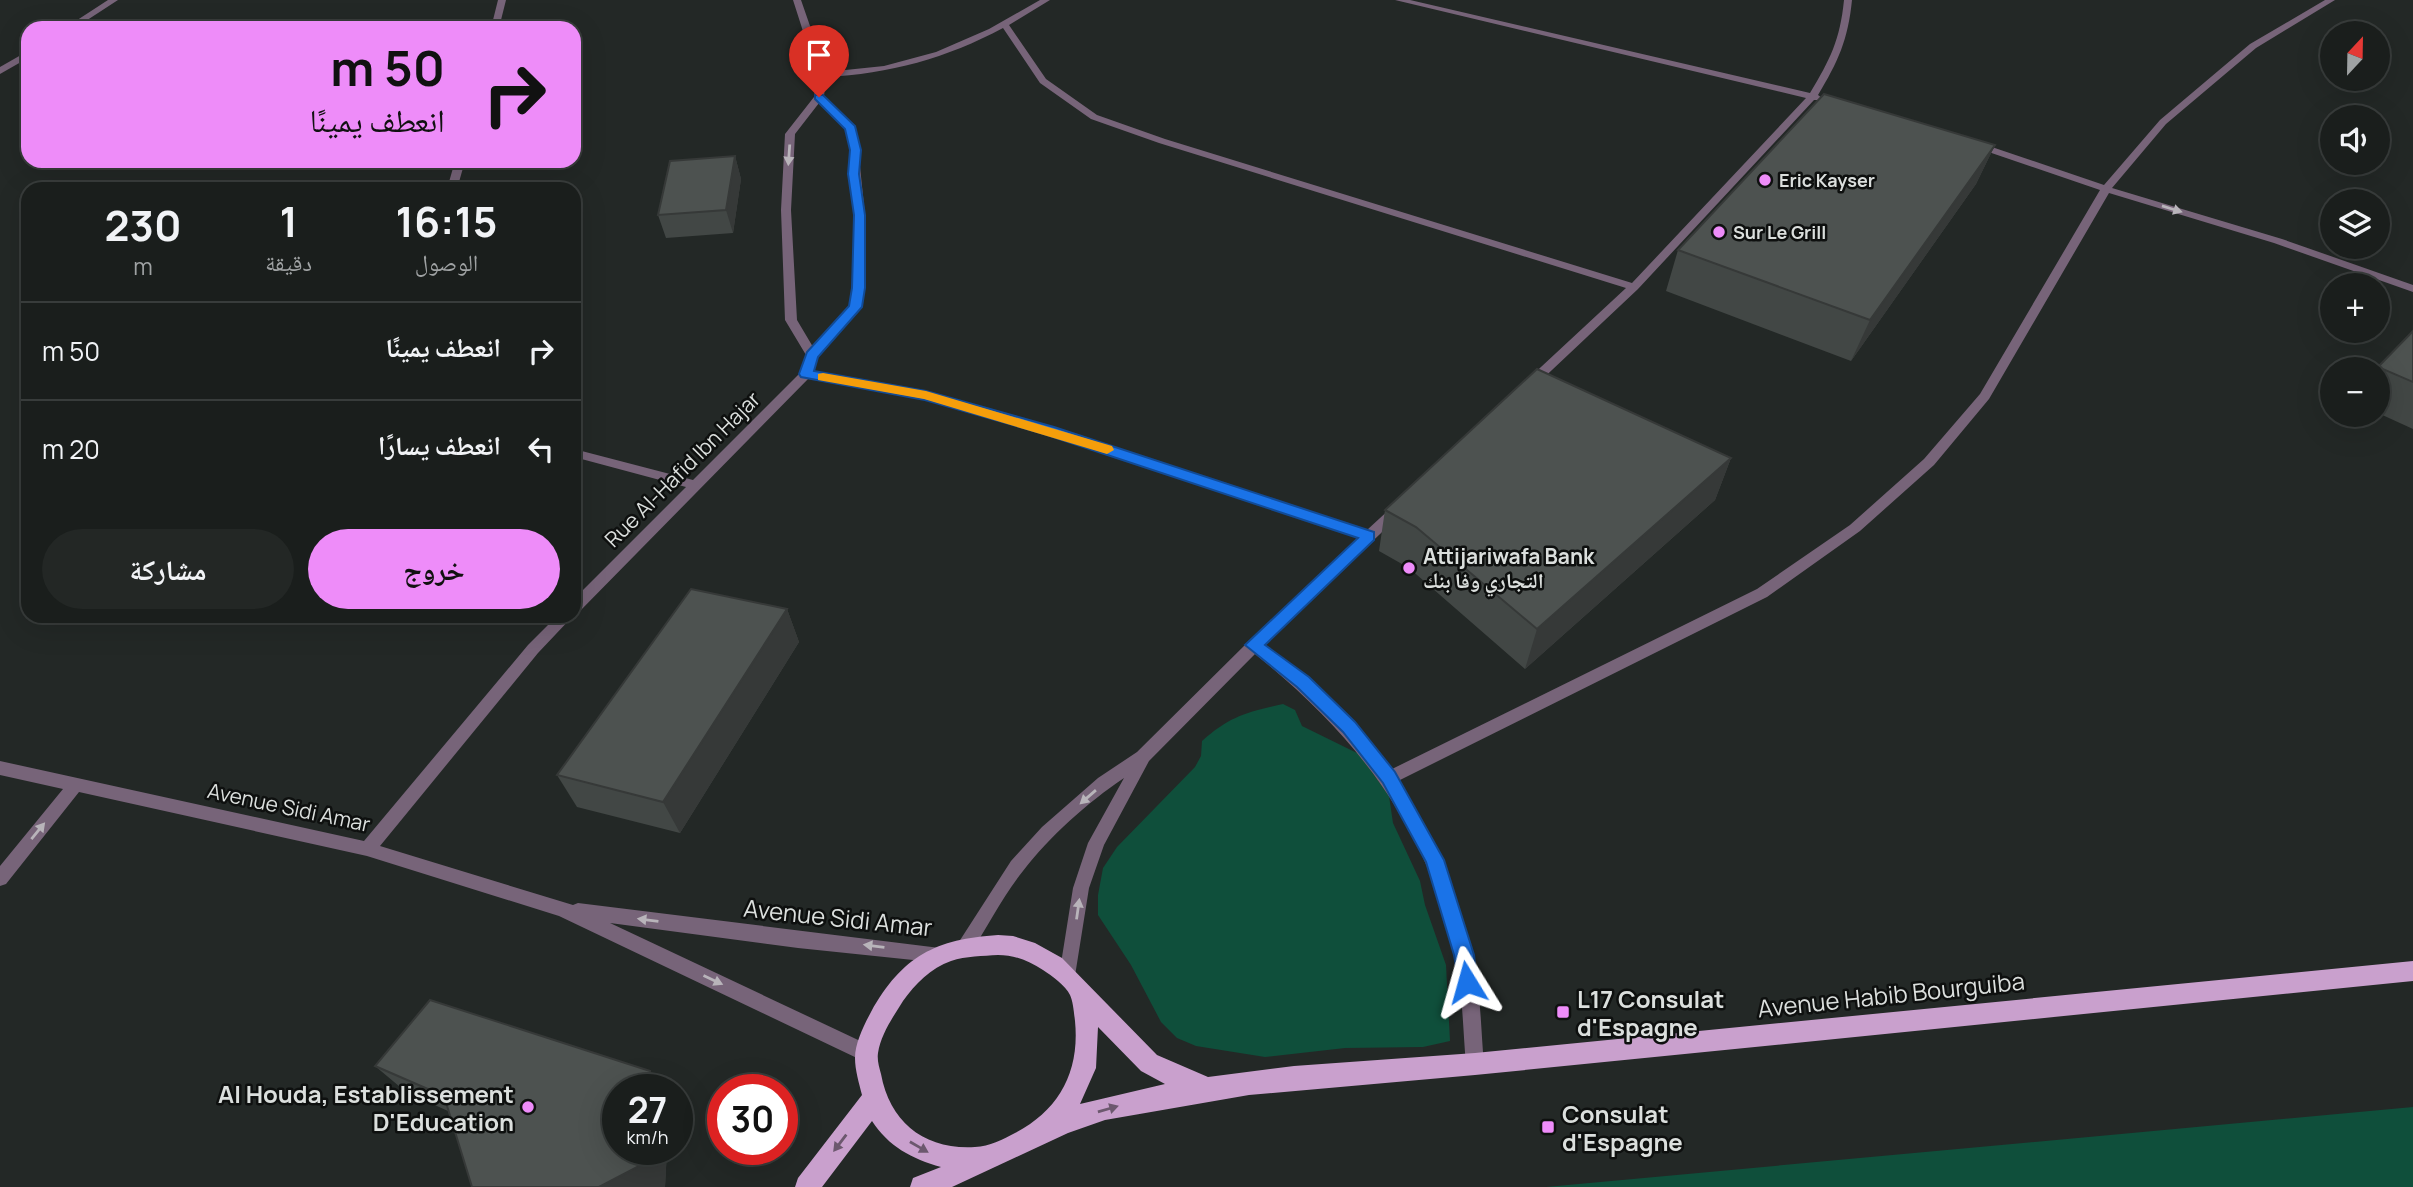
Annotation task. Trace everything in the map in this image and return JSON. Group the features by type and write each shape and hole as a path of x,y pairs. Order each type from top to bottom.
{"main road":[{"name":"Avenue Sidi Amar","path":"866,1053 882,1013 907,977 942,954 964,948 1013,946"},
{"name":"Avenue Habib Bourguiba","path":"1013,946 1048,961 1150,1064 1206,1088"},
{"name":"Avenue Habib Bourguiba","path":"1044,1131 1110,1107 1206,1088 1335,1073 1475,1064 2413,971"},
{"path":"922,1187 1012,1150 1044,1131 1070,1104 1086,1066 1088,1024 1074,985"},
{"path":"866,1053 873,1100 894,1132 928,1153 969,1159 1012,1150"},
{"path":"807,1187 873,1100"}],"street":[{"path":"80,21 114,0"},
{"path":"497,21 502,0"},
{"path":"797,0 822,75 819,97 790,134 786,210 790,320 812,355"},
{"path":"822,75 863,74 906,66 950,52 1005,25 1046,0"},
{"path":"1399,0 1819,99"},
{"path":"1522,392 1633,287 1819,99 1835,59 1848,0"},
{"path":"1389,778 1762,593 1855,528 1929,462 1984,396 2106,189 2163,122 2253,46 2331,0"},
{"path":"1005,25 1044,81 1094,117 1162,141 1633,287"},
{"path":"0,71 21,58"},
{"name":"Rue Al-Hafid Ibn Hajar","path":"581,601 806,374 812,355 855,307 860,215 854,174 855,150 851,128 819,97"},
{"path":"1965,141 2106,189 2278,241 2413,289"},
{"path":"806,374 926,395 1049,430 1369,536"},
{"path":"581,455 696,485"},
{"path":"964,948 1003,885 1048,832 1104,783 1143,757 1254,645 1410,497"},
{"path":"367,849 533,649 559,623"},
{"path":"1254,645 1303,682 1349,727 1389,778 1434,860 1464,955 1475,1064"},
{"path":"1074,985 1081,888 1096,843 1143,757"},
{"name":"Avenue Sidi Amar","path":"0,768 367,849 563,909 866,1053"},
{"path":"0,878 76,784"},
{"name":"Avenue Sidi Amar","path":"563,909 798,940 942,954"}],"green space":[{"path":"1283,704 1295,710 1302,726 1359,754 1389,796 1393,823 1420,881 1425,905 1446,965 1450,1041 1423,1047 1345,1048 1265,1057 1196,1046 1177,1038 1161,1022 1131,965 1098,915 1098,895 1103,868 1117,847 1195,767 1201,756 1202,741 1240,716"},
{"path":"2413,1107 2413,1187 1546,1187"}],"building":[{"path":"1824,94 1995,145 1870,320 1678,250"},
{"path":"735,156 726,210 658,215 670,161"},
{"path":"2413,331 2413,382 2390,372 2390,357 2388,357"},
{"path":"1537,369 1731,458 1537,629 1416,527 1385,510"},
{"path":"691,589 787,609 663,802 557,775"},
{"name":"Al Houda, Establissement D'Education","path":"430,1000 650,1071 650,1074 602,1074 602,1165 641,1165 599,1187 472,1187 444,1096 375,1066"}],"slow traffic":[{"path":"823,377 926,395 1049,430 1107,450"}],"place":[{"name":"Eric Kayser","path":"1765,180"},
{"name":"Sur Le Grill","path":"1719,232"},
{"name":"Attijariwafa Bank التجاري وفا بنك","path":"1409,568"},
{"name":"L17 Consulat d'Espagne","path":"1563,1012"},
{"name":"Al Houda, Establissement D'Education","path":"528,1107"},
{"name":"Consulat d'Espagne","path":"1548,1127"}],"route":[{"path":"819,97 851,128 860,215 858,288 855,307 812,355 806,374 926,395 1049,430 1369,536 1254,645 1303,682 1349,727 1389,778 1434,860 1464,955 1467,982"}]}
